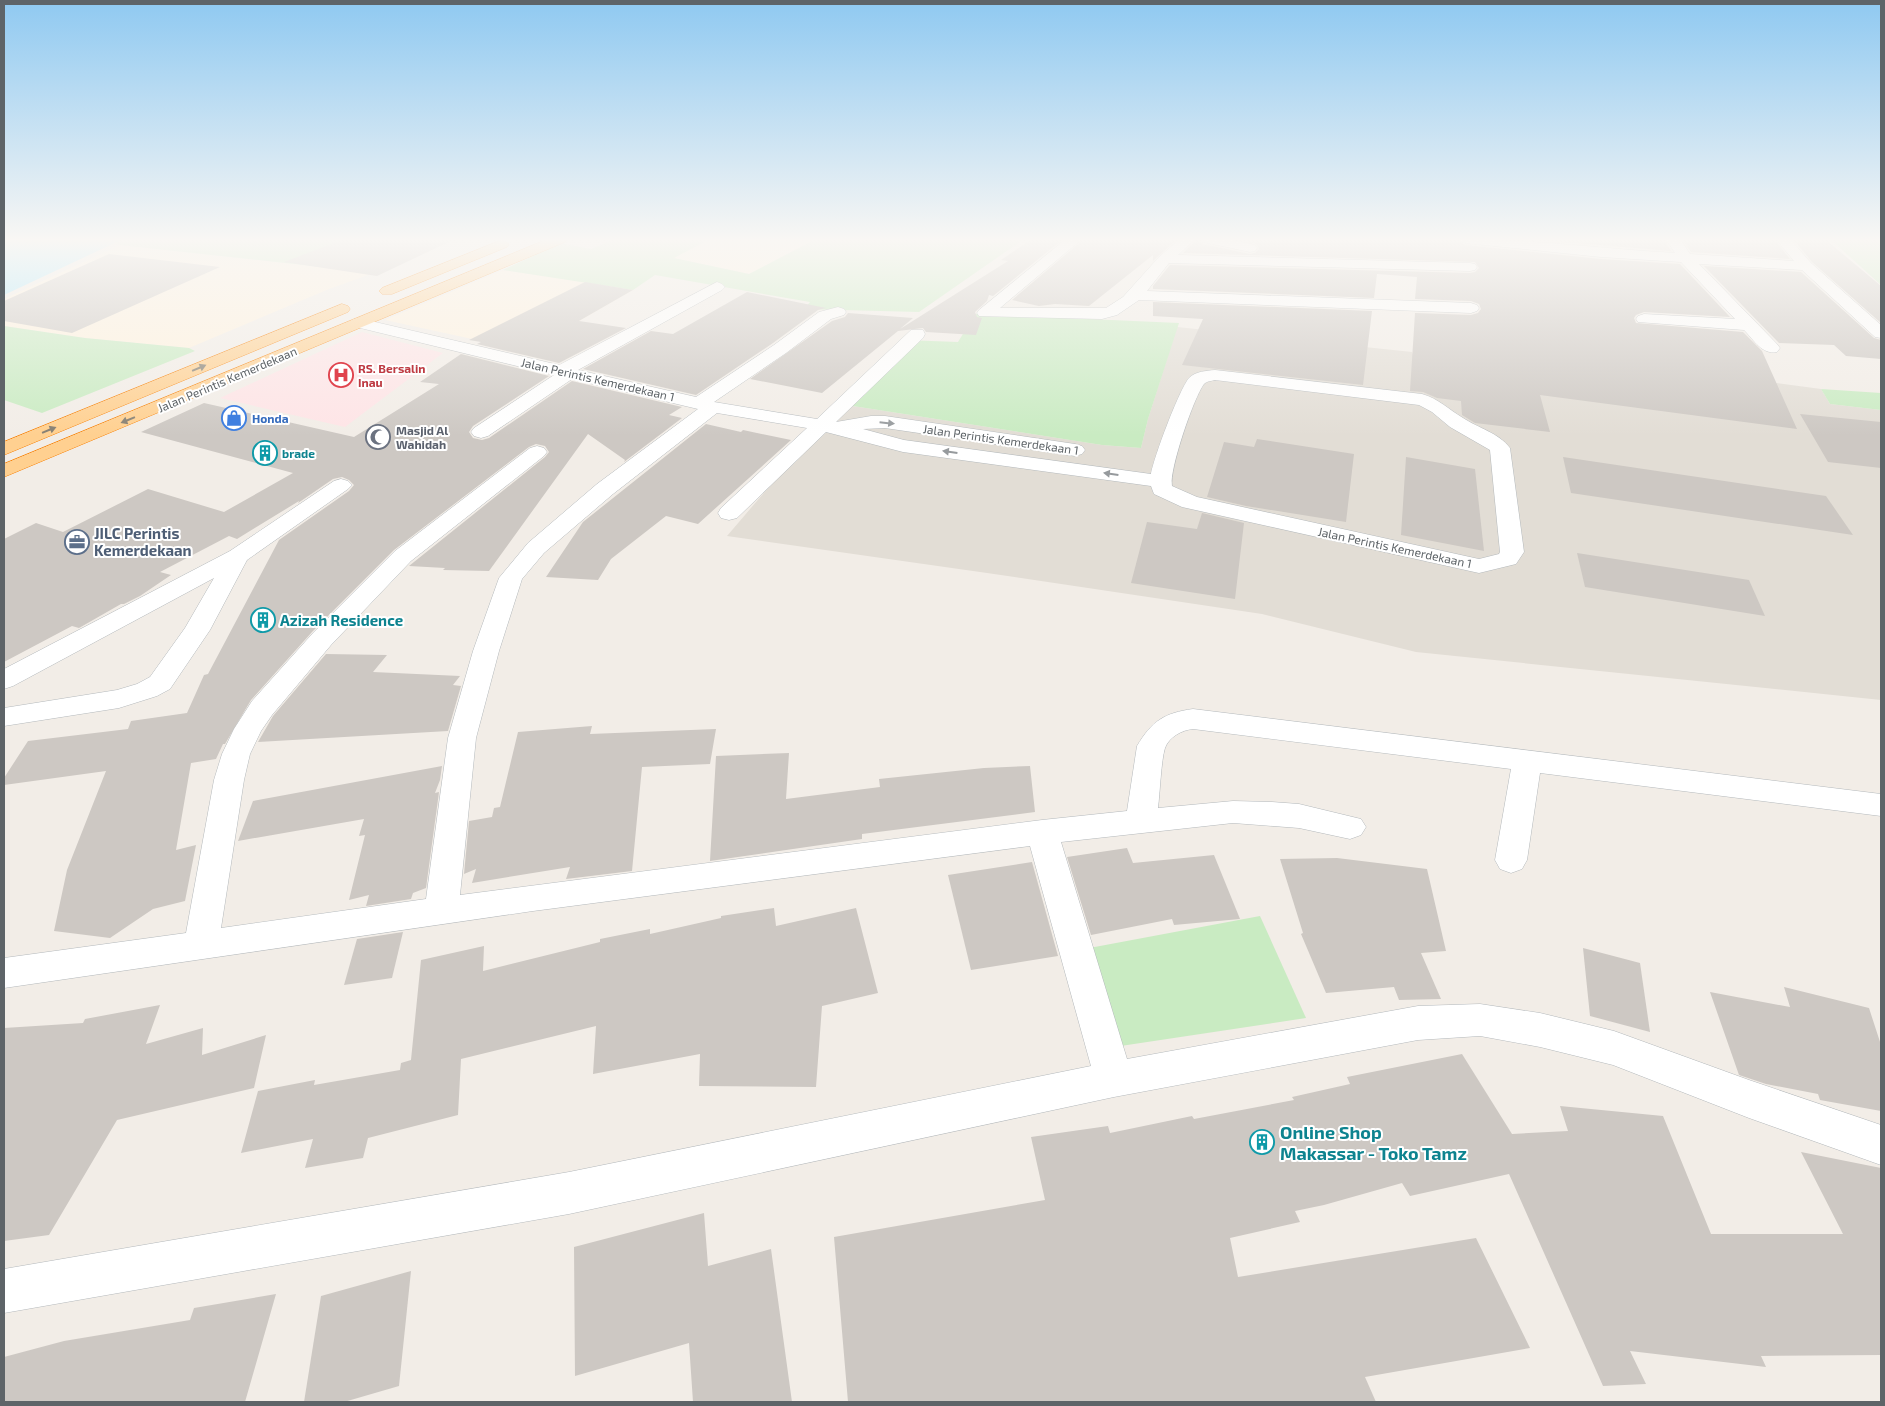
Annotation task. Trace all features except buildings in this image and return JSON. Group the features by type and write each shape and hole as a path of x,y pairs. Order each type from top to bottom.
{"highway":[{"name":"Jalan Perintis Kemerdekaan","path":"4,449 353,305"},
{"name":"Jalan Perintis Kemerdekaan","path":"4,472 402,305"},
{"path":"130,397 160,407"}],"street":[{"path":"480,432 565,372 684,305"},
{"path":"995,305 985,313 1107,313 1116,311 1123,305"},
{"path":"1389,305 1471,308"},
{"path":"1729,305 1771,348"},
{"path":"1849,305 1881,333"},
{"path":"442,911 462,738 486,651 511,578 536,548 707,405 825,315 838,312"},
{"path":"1644,320 1749,325"},
{"name":"Jalan Perintis Kemerdekaan 1","path":"358,323 707,405 831,426 903,446 1155,468"},
{"path":"729,513 831,426 917,334"},
{"name":"Jalan Perintis Kemerdekaan 1","path":"1215,375 1422,400 1438,406 1462,426 1480,434 1500,448 1512,552 1508,559 1502,562 1479,566 1190,502 1162,489 1155,468 1196,382 1202,377 1215,375"},
{"name":"Jalan Perintis Kemerdekaan 1","path":"831,426 885,422 1089,452"},
{"path":"201,946 229,780 240,746 248,729 262,708 322,639 403,556 537,452"},
{"path":"4,680 238,556 341,485"},
{"path":"4,717 119,699 147,690 160,683 197,630 238,556"},
{"path":"1141,821 1150,746 1164,729 1179,721 1193,719 1881,805"},
{"path":"1510,860 1527,761"},
{"path":"4,973 533,898 1042,832 1141,821 1233,812 1272,813 1299,816 1350,827"},
{"path":"1042,832 1114,1079"},
{"path":"4,1291 569,1193 1114,1079 1418,1023 1480,1020 1540,1030 1614,1048 1749,1099 1881,1145"}],"shaded area":[{"path":"4,305 292,305 189,348 85,338 4,326"},
{"path":"421,305 608,305 527,351 385,320"},
{"path":"1177,327 1412,352 1415,360 1739,378 1821,389 1830,404 1881,410 1881,700 1416,652 1262,614 727,536 840,404 1102,445 1141,448 1148,419"},
{"name":"RS. Bersalin Inau","path":"362,332 443,353 345,427 220,398"}],"green space":[{"path":"808,305 930,305 919,312 804,309"},
{"path":"975,314 1179,323 1148,419 1141,448 1102,445 840,404 905,340 958,342"},
{"path":"4,326 85,338 189,348 195,351 42,413 4,400"},
{"path":"1821,389 1881,393 1881,410 1830,404"},
{"path":"1260,916 1306,1018 1114,1047 1084,949"}],"place":[{"name":"RS. Bersalin Inau","path":"341,375"},
{"name":"Honda","path":"234,418"},
{"name":"Masjid Al Wahidah","path":"378,437"},
{"name":"brade","path":"265,453"},
{"name":"JILC Perintis Kemerdekaan","path":"77,542"},
{"name":"Azizah Residence","path":"263,620"},
{"name":"Online Shop Makassar - Toko Tamz","path":"1262,1142"}]}
